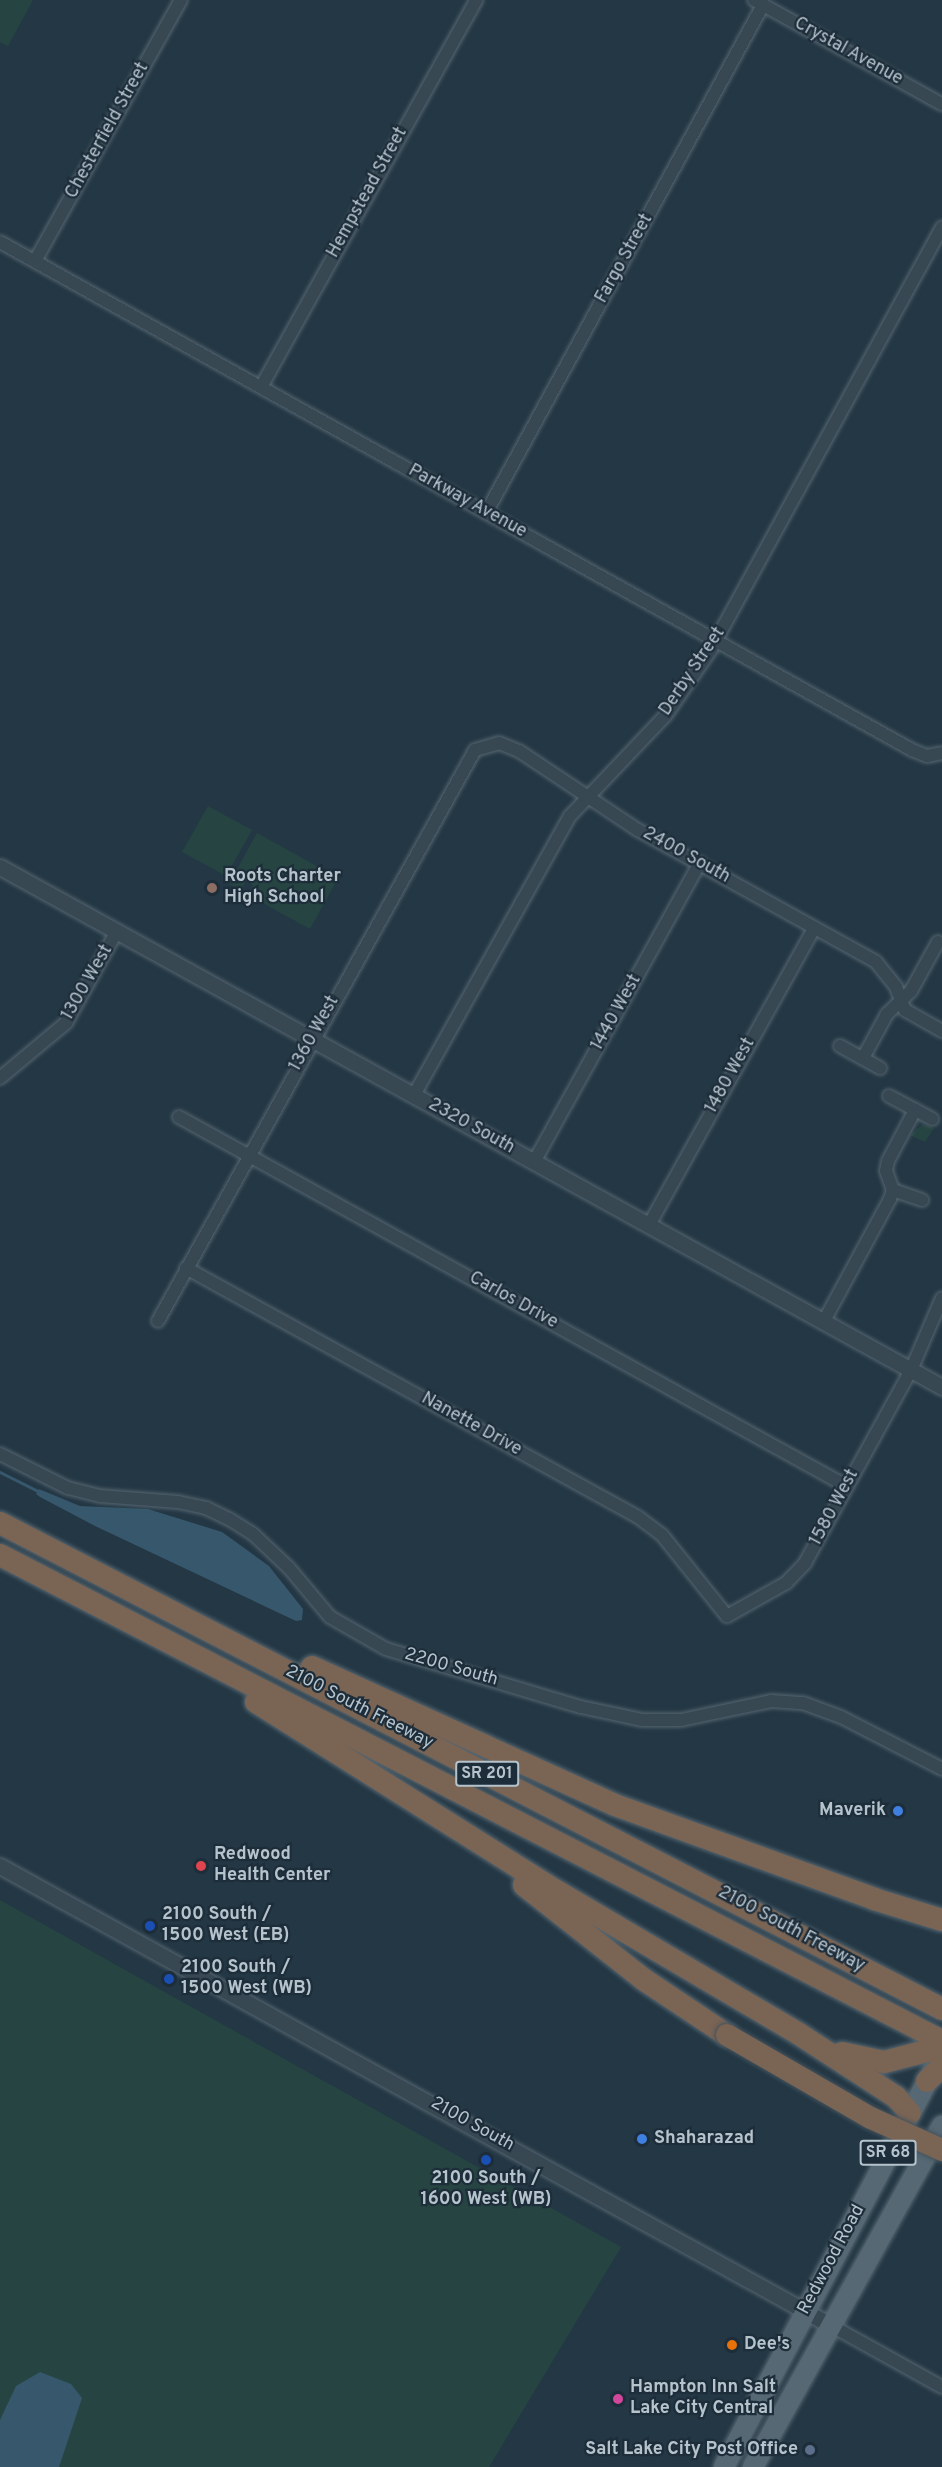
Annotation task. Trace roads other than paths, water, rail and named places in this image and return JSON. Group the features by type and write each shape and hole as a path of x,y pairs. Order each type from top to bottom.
{"highway":[{"name":"2100 South Freeway","path":"0,1523 934,2005"},
{"path":"49,1548 110,1570 566,1785 874,1899 942,1920"},
{"name":"2100 South Freeway","path":"0,1555 942,2041"},
{"path":"173,1646 270,1712 433,1814 799,2034 896,2097 910,2113"},
{"path":"433,1814 643,1978 727,2035 871,2118 937,2149"},
{"path":"874,1899 922,1921 942,1937"},
{"path":"799,2034 842,2054 874,2061 905,2059 942,2047"}],"main road":[{"name":"Redwood Road","path":"724,2467 910,2113 935,2074 942,2055"},
{"name":"Redwood Road","path":"753,2467 830,2325 937,2149 942,2127"}],"street":[{"name":"Chesterfield Street","path":"35,261 181,0"},
{"name":"Hempstead Street","path":"261,387 476,0"},
{"name":"Crystal Avenue","path":"759,2 942,104"},
{"name":"Fargo Street","path":"486,513 759,2"},
{"name":"Derby Street","path":"414,1095 564,826 586,796 666,715 716,641 942,227"},
{"name":"Parkway Avenue","path":"0,242 912,750 939,755"},
{"name":"2400 South","path":"475,750 499,743 510,746 586,796 876,962 892,981 899,1001"},
{"name":"1360 West","path":"158,1321 312,1039 475,750"},
{"name":"1440 West","path":"534,1162 700,863"},
{"name":"2320 South","path":"0,867 942,1387"},
{"name":"1480 West","path":"649,1225 814,927"},
{"name":"1300 West","path":"0,1078 66,1023 117,932"},
{"path":"863,1058 887,1014 911,991 938,942"},
{"path":"899,1001 905,1010 942,1031"},
{"path":"840,1046 880,1068"},
{"path":"889,1096 932,1119"},
{"path":"824,1321 893,1190 886,1172 888,1161 915,1110"},
{"name":"Carlos Drive","path":"179,1117 846,1486"},
{"path":"893,1190 922,1200"},
{"name":"Nanette Drive","path":"186,1268 638,1517 662,1535 727,1616"},
{"name":"1580 West","path":"727,1616 786,1582 805,1563 911,1370 942,1298"},
{"name":"2200 South","path":"0,1454 68,1488 100,1496 178,1502 206,1508 229,1519 253,1534 281,1561 330,1617 386,1649 581,1707 642,1720 691,1719 771,1701 802,1703 842,1717 942,1769"},
{"name":"2100 South","path":"0,1866 942,2387"}],"water":[{"path":"39,1489 80,1506 148,1509 222,1532 269,1566 303,1609 302,1620 296,1621 95,1526 40,1497 36,1494"},
{"path":"40,2372 71,2384 82,2398 59,2467 0,2467 0,2420 16,2386"}],"waterway":[{"path":"0,1472 38,1491"}],"place":[{"name":"Roots Charter High School","path":"212,888"},
{"name":"Maverik","path":"898,1811"},
{"name":"Redwood Health Center","path":"201,1866"},
{"name":"2100 South / 1500 West (EB)","path":"150,1926"},
{"name":"2100 South / 1500 West (WB)","path":"169,1979"},
{"name":"Shaharazad","path":"642,2139"},
{"name":"2100 South / 1600 West (WB)","path":"486,2160"},
{"name":"Dee's","path":"732,2345"},
{"name":"Hampton Inn Salt Lake City Central","path":"618,2399"},
{"name":"Salt Lake City Post Office","path":"810,2450"}]}
